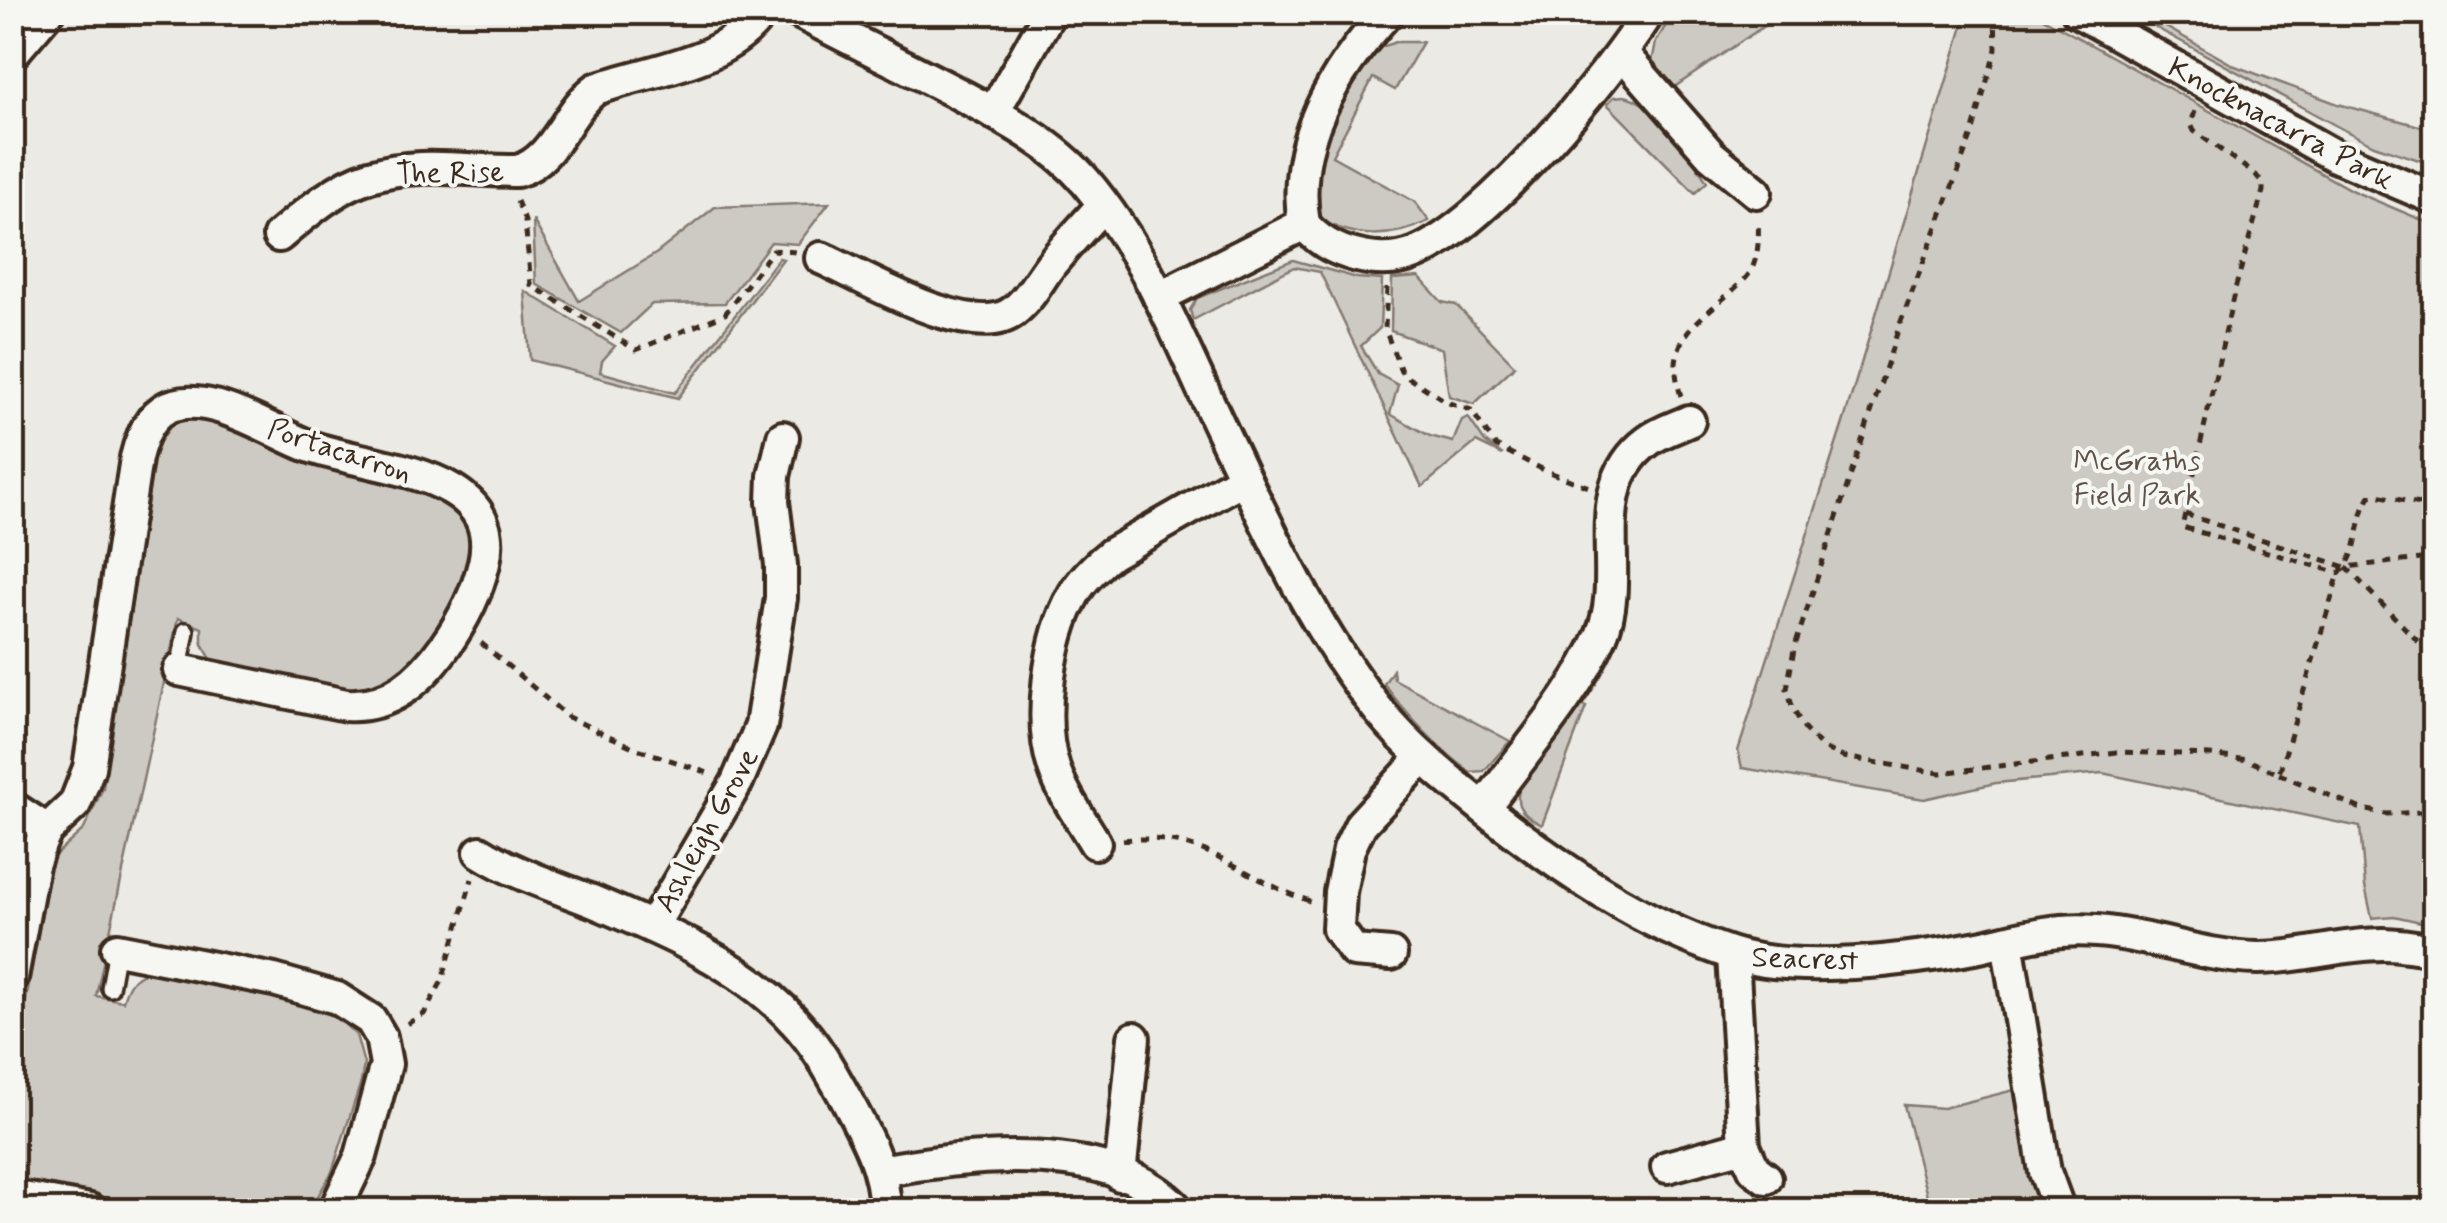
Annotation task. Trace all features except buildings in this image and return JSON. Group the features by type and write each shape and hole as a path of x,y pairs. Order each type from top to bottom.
{"street":[{"path":"12,54 48,12"},
{"name":"The Rise","path":"279,236 328,198 366,177 406,168 529,168 576,107 596,89 727,45 750,28 762,12"},
{"path":"798,12 993,112 1057,155 1083,178 1115,220 1159,297 1244,478 1322,630 1382,714 1422,758 1561,869 1627,909 1733,955"},
{"path":"993,112 1050,12"},
{"path":"1388,12 1346,60 1319,110 1302,177 1304,224 1320,240 1357,255 1389,258 1414,253 1449,232 1500,188 1622,53 1649,12"},
{"name":"Knocknacarra Park","path":"2078,12 2335,156 2434,198"},
{"path":"1622,53 1711,154 1756,192"},
{"path":"821,258 938,311 974,321 997,318 1022,304 1051,264 1104,206"},
{"path":"1159,297 1304,224"},
{"name":"Portacarron","path":"12,978 33,865 48,830 76,804 89,768 136,458 151,422 166,408 184,404 214,407 319,450 444,484 470,500 486,529 487,545 476,586 458,626 432,663 398,694 365,706 327,703 179,670"},
{"path":"1484,808 1576,681 1602,636 1612,595 1612,497 1623,469 1649,440 1690,421"},
{"name":"Ashleigh Grove","path":"652,927 737,782 760,726 776,642 782,565 773,489 783,437"},
{"path":"1095,843 1061,786 1046,729 1050,676 1072,597 1094,568 1111,554 1244,478"},
{"path":"1391,954 1354,951 1338,929 1339,910 1349,849 1361,824 1422,758"},
{"path":"12,807 48,830"},
{"name":"Ashleigh Grove","path":"480,852 508,870 652,927 744,978 793,1019 832,1074 871,1146 880,1171 885,1210"},
{"name":"Seacrest","path":"1744,1146 1733,955 1799,963 1844,963 2094,929 2257,958 2380,944 2434,950"},
{"path":"2007,941 2045,1172 2059,1210"},
{"path":"117,948 274,980 338,998 370,1020 381,1036 386,1064 361,1156 334,1210"},
{"path":"1120,1175 1134,1038"},
{"path":"1668,1168 1744,1146 1754,1169 1766,1178"},
{"path":"880,1171 962,1158 1024,1158 1076,1164 1120,1175 1164,1198 1178,1210"},
{"path":"12,1196 90,1210"}],"lane":[{"name":"Portacarron","path":"179,670 186,631"},
{"path":"110,988 117,948"}],"path":[{"path":"1995,12 1996,49 1972,134 1900,324 1808,599 1787,689 1793,709 1822,748 1843,757 1940,773 2117,752 2210,755 2248,760 2359,808 2386,814 2434,811"},
{"path":"2199,102 2192,117 2194,131 2256,175 2263,191 2234,294 2182,527 2338,573"},
{"path":"504,171 525,221 530,285 636,350 725,314 773,250 821,258"},
{"path":"1690,421 1676,382 1677,348 1685,333 1749,275 1760,244 1756,192"},
{"path":"1388,274 1385,329 1402,374 1449,402 1471,410 1496,446 1612,497"},
{"path":"2279,774 2338,573 2346,567 2370,496 2377,494 2434,507"},
{"path":"2185,514 2346,567 2431,558"},
{"path":"2434,529 2434,670"},
{"path":"2346,567 2432,656"},
{"path":"458,626 568,717 635,748 737,782"},
{"path":"1095,843 1156,837 1193,845 1306,900 1339,910"},
{"path":"381,1036 424,1014 432,1004 480,852"}],"green space":[{"path":"1673,13 1780,15 1670,90 1651,67 1656,42"},
{"name":"McGraths Field Park","path":"1967,13 2034,13 2353,191 2434,225 2434,925 2394,916 2372,918 2360,827 2102,773 1996,783 1924,799 1742,768 1738,751 1845,417"},
{"path":"2129,13 2141,13 2235,66 2338,104 2434,130 2434,165 2374,145"},
{"path":"1396,42 1423,42 1395,90 1373,78 1332,156 1415,202 1429,221 1387,234 1344,230 1317,217 1316,182 1326,136 1362,61"},
{"path":"1624,96 1648,108 1682,145 1707,182 1695,193 1607,104 1614,97"},
{"path":"829,203 798,244 771,242 725,303 652,304 621,333 536,284 533,220 579,301 657,253 715,207"},
{"path":"779,258 783,259 678,398 530,360 525,291 615,346 602,361 600,372 675,393"},
{"path":"1293,260 1357,278 1382,280 1380,328 1361,346 1378,374 1398,385 1390,414 1430,436 1453,442 1462,420 1468,417 1485,442 1503,455 1476,442 1422,487 1320,272 1294,267 1193,320 1190,310 1197,298"},
{"path":"1419,277 1442,302 1456,305 1515,366 1474,404 1449,396 1442,349 1391,331 1392,279"},
{"path":"187,417 211,418 295,456 424,490 466,514 473,536 466,582 442,631 406,673 366,695 214,664 202,644 202,628 178,618 96,996 123,1001 134,979 157,970 305,999 330,1010 356,1035 364,1064 361,1082 332,1172 310,1210 165,1210 13,1178 13,1072 52,858 84,829 103,788 156,447 170,427"},
{"path":"1393,670 1394,679 1510,741 1484,771 1470,772 1424,731 1384,684"},
{"path":"1575,703 1586,707 1542,825 1523,812 1518,794 1538,752"},
{"path":"2018,1089 2046,1210 1923,1210 1928,1200 1904,1105 1943,1108"}]}
